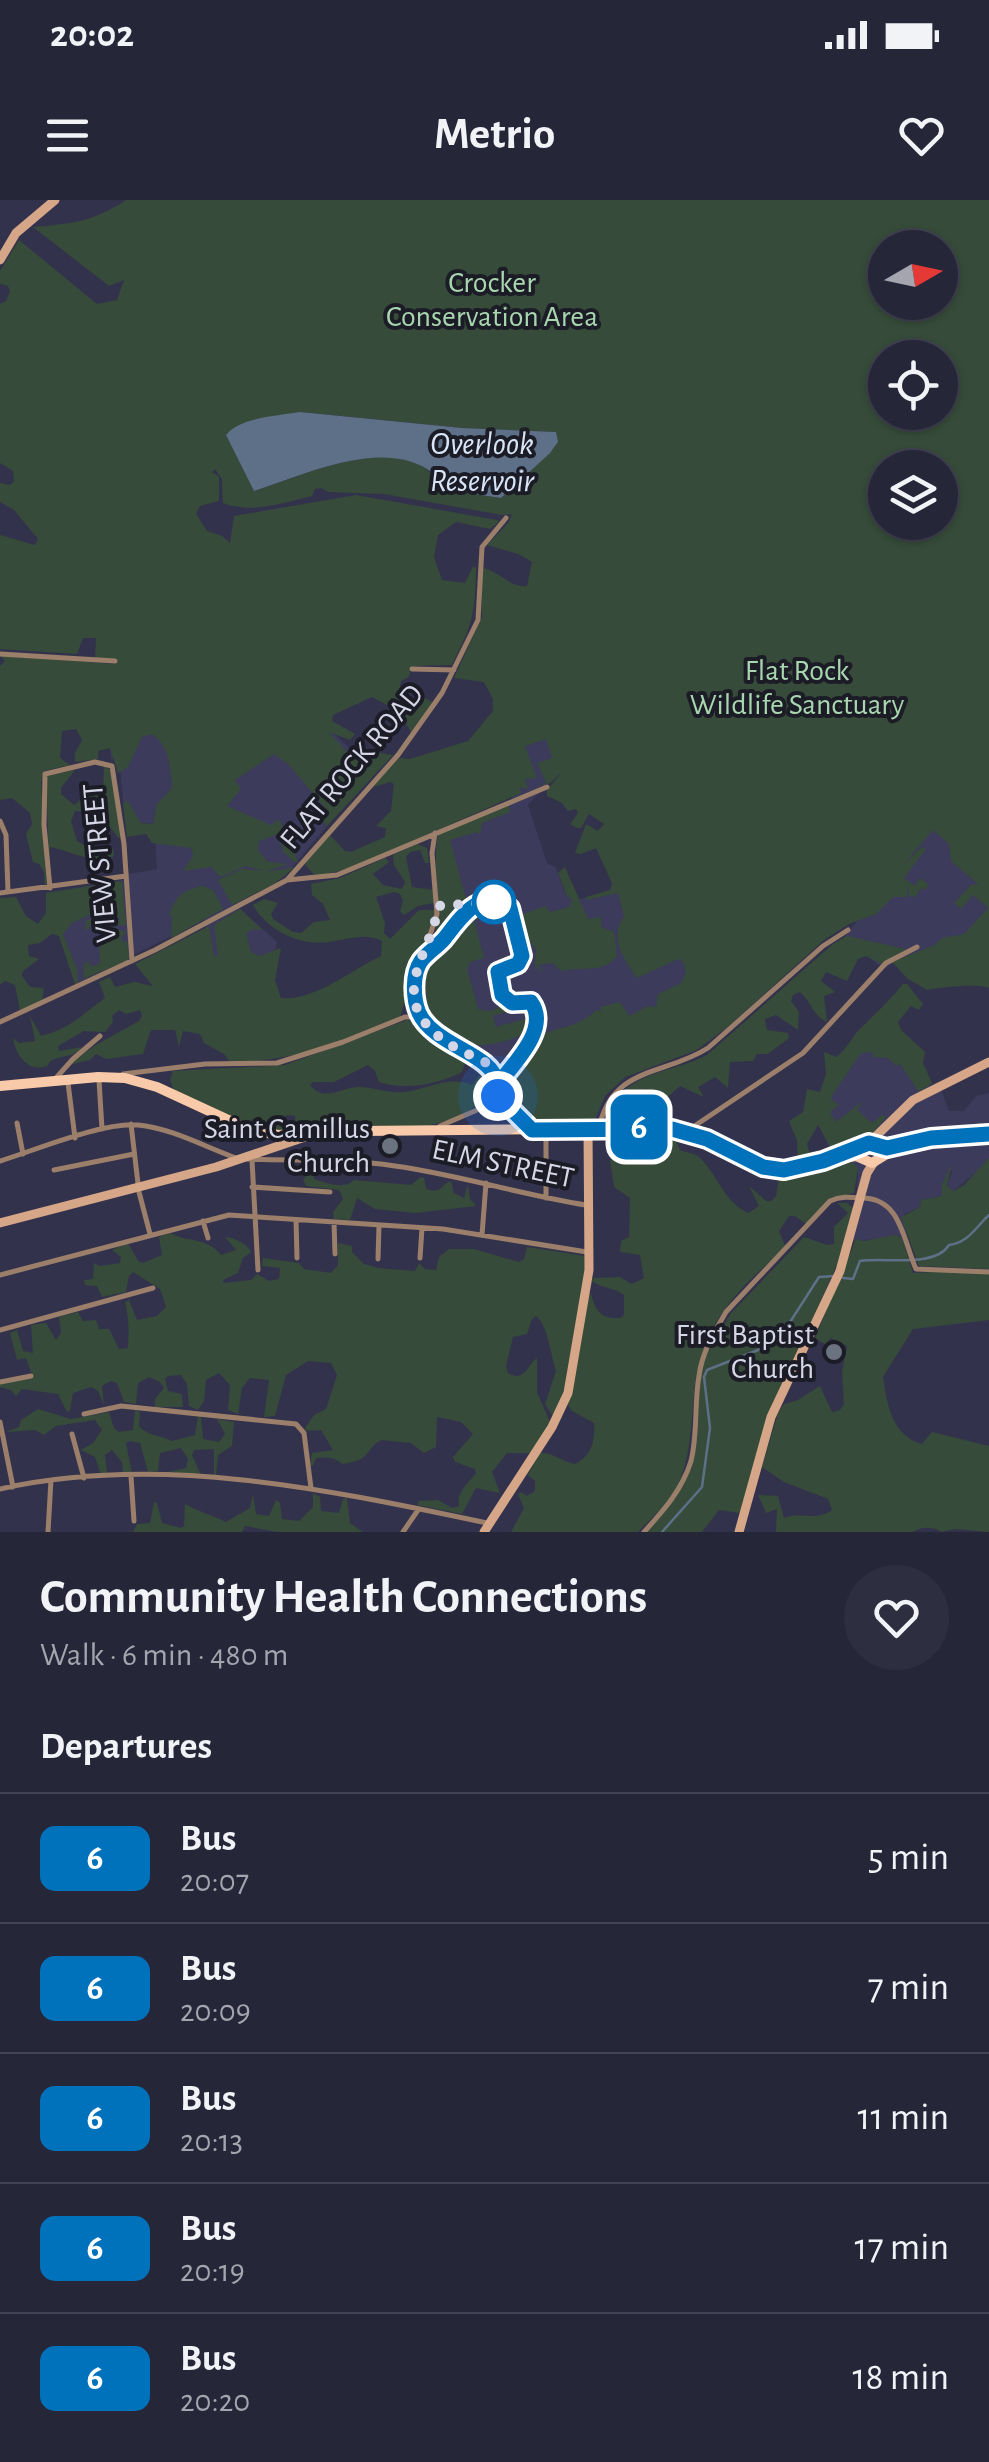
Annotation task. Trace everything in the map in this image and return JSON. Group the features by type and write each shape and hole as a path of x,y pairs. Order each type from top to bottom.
{"main road":[{"path":"0,260 16,232 55,200"},
{"path":"738,1532 771,1417 837,1276 862,1197 871,1152 888,1122 920,1096 989,1062"},
{"path":"0,1086 116,1077 158,1087 254,1131 286,1136 361,1131 658,1127 685,1132 772,1170 794,1170 909,1143 989,1134"},
{"path":"486,1528 566,1400 582,1325 590,1253 594,1128"},
{"path":"0,1223 239,1159 253,1159 314,1134"}],"street":[{"name":"FLAT ROCK ROAD","path":"287,880 398,755 442,693 480,614 478,566 482,548 506,518"},
{"path":"0,654 115,661"},
{"path":"412,669 454,670"},
{"name":"VIEW STREET","path":"50,888 44,776 95,762 115,768 132,962"},
{"path":"0,1022 132,962 287,880 338,875 546,787"},
{"path":"0,821 6,835 4,893 126,876"},
{"path":"405,1017 437,914 432,853 435,833"},
{"path":"420,840 432,853"},
{"path":"300,864 312,879"},
{"path":"594,1128 608,1103 631,1078 687,1060 708,1048 823,946 848,930"},
{"path":"685,1132 803,1053 886,963 916,947"},
{"path":"414,998 420,1017 454,1047 491,1067 497,1078 495,1088 474,1112 429,1132"},
{"path":"116,1077 129,1072 205,1064 286,1061 405,1017 420,1017"},
{"path":"55,1081 72,1059 100,1036"},
{"path":"98,1077 102,1129"},
{"path":"68,1080 74,1138"},
{"path":"495,1088 532,1130"},
{"path":"17,1123 23,1154"},
{"path":"131,1124 138,1187 151,1235"},
{"path":"0,1162 102,1129 131,1124 155,1128 239,1159"},
{"path":"546,1130 546,1198"},
{"path":"54,1170 134,1154"},
{"path":"253,1159 258,1270"},
{"name":"ELM STREET","path":"253,1159 355,1161 590,1205"},
{"path":"482,1235 486,1184"},
{"path":"252,1188 330,1192"},
{"path":"644,1532 671,1502 690,1464 702,1362 726,1312 830,1201 862,1197 883,1202 892,1211 916,1269 989,1272"},
{"path":"0,1276 228,1215 422,1228 590,1253"},
{"path":"296,1220 297,1258"},
{"path":"203,1221 208,1238"},
{"path":"334,1222 334,1254"},
{"path":"378,1259 379,1225"},
{"path":"420,1258 422,1228"},
{"path":"0,1330 153,1288"},
{"path":"0,1382 31,1376"},
{"path":"84,1414 122,1406 296,1424 304,1433 311,1489"},
{"path":"0,1422 12,1486"},
{"path":"72,1434 84,1478"},
{"path":"131,1476 134,1521"},
{"path":"0,1490 51,1480 179,1476 311,1489 418,1509 486,1528"},
{"path":"48,1532 51,1480"},
{"path":"403,1532 418,1509"}],"shaded area":[{"path":"273,696 333,733 365,762 390,758 284,877 235,904 277,942 270,970 220,1023 204,920 75,984 46,893 129,879 129,874 157,869 154,824 125,821 119,758 111,759 108,729"},
{"path":"580,724 575,753 528,805 547,863 556,868 565,893 576,900 691,875 697,1050 625,1077 605,1096 595,1122 503,1096 494,1064 453,1042 429,1021 420,997 422,972 440,921 439,836 513,803 494,739"},
{"path":"989,745 989,917 908,979 893,963 884,969 844,938"},
{"path":"874,1019 930,1085 938,1082 949,1111 964,1111 976,1096 989,1093 989,1162 953,1191 947,1185 953,1169 944,1179 942,1196 921,1200 920,1207 904,1214 907,1236 854,1241 846,1239 858,1171 829,1147 810,1105"}],"green space":[{"path":"126,200 989,200 989,988 927,990 908,979 892,962 935,945 942,938 964,934 988,908 973,895 961,909 954,903 971,885 978,884 951,861 949,844 933,830 903,865 922,847 926,849 904,878 914,886 920,878 929,885 925,890 922,888 915,897 909,896 907,883 907,897 893,897 876,914 849,924 824,940 697,1050 625,1077 605,1096 592,1124 533,1125 503,1096 500,1087 533,1041 582,1021 596,1010 601,1012 600,1007 620,1002 629,1016 648,1006 656,1007 658,994 681,983 686,973 678,959 637,978 618,941 624,916 618,893 586,900 610,890 612,883 596,848 575,853 586,824 598,831 604,824 589,814 581,828 577,828 570,824 578,813 576,809 568,811 562,803 547,796 547,790 562,772 541,786 546,782 537,763 552,758 546,739 525,746 537,778 525,779 528,789 520,787 521,793 350,869 315,876 305,864 329,834 345,851 351,852 385,837 386,828 376,826 391,811 394,784 374,787 375,784 399,758 410,759 468,741 493,711 493,699 484,682 454,678 482,617 481,568 515,585 527,586 532,562 487,545 512,514 384,494 328,492 321,488 315,489 312,496 279,504 234,506 223,503 222,479 215,469 212,472 219,477 219,501 200,506 196,514 207,531 230,543 234,516 356,495 497,520 490,529 456,522 438,535 434,557 442,580 465,583 473,566 476,568 474,608 464,638 452,665 415,666 409,677 401,681 400,686 414,702 425,698 432,702 412,734 400,712 372,697 333,715 332,721 355,734 350,740 329,732 348,753 353,748 393,755 327,826 321,819 327,810 289,765 274,754 235,780 241,789 227,806 271,825 279,819 298,861 283,852 279,834 259,841 258,850 268,862 288,864 266,872 295,867 274,884 232,905 218,880 242,869 264,871 246,866 220,877 211,867 183,871 193,856 191,848 152,843 146,834 127,837 123,803 128,801 141,823 153,824 157,804 172,788 168,758 158,739 152,734 142,737 128,767 118,773 110,748 98,751 98,759 75,762 82,740 76,729 62,731 60,758 70,765 44,771 41,782 45,885 44,872 33,862 26,834 32,824 30,813 12,798 0,800 0,666 5,661 0,655 114,664 115,660 95,658 96,638 83,638 77,654 0,649 0,535 35,545 38,539 14,510 0,502 0,483 10,485 14,481 13,471 0,463 0,304 10,291 0,284 0,271 19,240 97,304 117,300 124,280 109,286 33,227 81,221","holes":["300,412 462,428 556,432 555,447 501,498 448,490 420,465 381,457 314,470 254,491 226,435"]},
{"path":"104,765 113,772 121,837 88,813 75,811 71,821 77,841 100,855 113,849 114,856 90,858 50,847 49,858 46,776 75,770 61,788 61,794 74,805 87,795 103,791"},
{"path":"509,804 510,812 482,823 480,835 477,832 450,840 466,899 502,886 507,900 475,905 436,940 438,835"},
{"path":"417,844 427,848 429,863 425,863 420,850 406,857 412,887 434,890 434,903 418,906 404,915 400,911 400,894 376,897 385,923 384,933 390,939 419,910 436,910 416,968 412,994 400,1017 339,1043 274,1059 230,1062 204,1043 200,1034 183,1031 179,1047 175,1030 151,1030 143,1054 106,1059 96,1054 90,1060 68,1065 142,1016 140,1010 126,1014 119,1010 105,1032 84,1031 58,1046 59,1051 82,1047 46,1066 31,1066 19,1054 13,1038 19,1043 35,1041 30,1016 41,1036 69,1025 105,998 99,982 110,977 115,987 134,982 153,986 135,964 209,926 214,956 218,956 214,925 240,909 263,930 246,933 251,952 259,956 281,948 275,980 281,998 306,995 332,984 381,956 382,941 362,937 317,943 295,939 275,929 253,905 264,899 278,903 271,914 273,919 301,933 314,922 330,920 323,904 312,895 311,884 340,878 385,858 389,862 373,874 383,885 402,889 405,882 394,865 393,855"},
{"path":"565,867 588,919 601,917 601,927 614,932 617,956 606,965 591,968 561,971 552,963 538,965 544,974 535,966 536,949 520,932 515,917 545,906 550,912 570,907 573,902 558,873"},
{"path":"122,881 126,925 118,925 120,920 108,903 110,896 103,896 108,906 72,923 63,934 77,969 78,983 75,984 59,936 52,934 40,943 28,945 29,956 39,959 22,976 30,987 44,988 42,1001 20,1011 15,985 5,981 0,985 0,898 16,897 26,916 38,924 46,913 46,893"},
{"path":"203,886 213,890 223,909 171,938 169,915 174,903 186,891"},
{"path":"495,904 507,911 474,920 484,958 470,962 467,969 478,1009 491,1011 506,1004 520,1005 493,1016 496,1027 528,1018 527,1003 534,1010 534,1021 528,1031 510,1039 460,1044 439,1032 424,1010 419,985 421,972 426,961 467,916"},
{"path":"106,912 117,929 126,932 121,938 127,941 129,960 83,979 84,964 88,961 92,967 100,963 99,947 119,934 105,913 105,918 88,930 84,928 84,922"},
{"path":"847,936 906,949 883,965 866,956 858,959 847,981 826,972 821,981 835,992 824,996 827,1022 800,992 793,995 791,1001 799,1012 798,1030 776,1015 765,1019 767,1030 788,1033 789,1038 768,1054 757,1054 753,1061 730,1062 728,1088 715,1077 698,1087 704,1097 680,1086 664,1100 648,1089 637,1091 631,1099 619,1096 638,1081 707,1055"},
{"path":"903,984 923,1004 919,1010 911,1006 898,1022 901,1030 925,1052 923,1063 932,1083 919,1092 900,1064 873,1057 873,1052 861,1053 833,1094 831,1099 839,1105 831,1115 836,1122 863,1101 857,1110 872,1123 882,1115 886,1117 869,1138 834,1153 818,1125 807,1144 811,1159 798,1163 797,1140 789,1121 803,1112 807,1089 820,1092 826,1074 824,1052 836,1057 840,1054"},
{"path":"407,1020 446,1040 459,1052 465,1060 462,1072 433,1083 399,1086 379,1082 368,1065 334,1082 310,1085 327,1094 359,1087 398,1092 447,1082 472,1085 481,1073 475,1060 488,1073 481,1089 487,1096 469,1111 423,1127 296,1131 295,1116 287,1115 284,1132 247,1125 174,1091 170,1080 173,1071 285,1065"},
{"path":"676,1140 680,1150 701,1159 733,1202 748,1213 759,1206 749,1186 771,1201 776,1196 779,1178 852,1162 858,1168 854,1193 830,1199 806,1224 789,1216 779,1231 786,1248 736,1295 705,1348 709,1351 731,1313 804,1237 834,1244 834,1227 848,1213 837,1203 853,1208 842,1254 772,1407 741,1513 719,1510 702,1532 644,1532 661,1509 638,1532 511,1532 524,1508 518,1494 527,1496 535,1491 535,1481 528,1475 540,1453 575,1464 591,1447 594,1423 568,1405 588,1298 591,1293 603,1315 624,1315 624,1295 596,1284 593,1278 620,1277 632,1284 644,1278 640,1255 620,1252 621,1241 629,1237 630,1198 614,1187 610,1160 653,1161","holes":["704,1351 688,1473 678,1485 688,1451 694,1394"]},
{"path":"989,1158 989,1269 919,1266 901,1217 920,1207 921,1200 942,1196 942,1184 952,1164 947,1185 953,1191 964,1185"},
{"path":"309,1163 314,1179 335,1185 354,1180 411,1185 421,1177 426,1189 432,1190 451,1181 454,1193 464,1198 468,1184 470,1199 476,1206 415,1213 375,1209 357,1198 350,1220 334,1219 333,1212 343,1199 339,1190 306,1186 303,1180"},
{"path":"170,1233 210,1245 221,1255 236,1250 225,1237 246,1246 251,1252 243,1258 238,1273 223,1280 224,1283 251,1280 257,1274 269,1281 279,1279 280,1268 262,1266 263,1258 331,1273 338,1265 338,1243 352,1246 352,1252 364,1264 415,1271 419,1263 425,1269 436,1270 439,1257 449,1249 474,1249 519,1262 527,1247 585,1256 586,1271 564,1393 555,1415 545,1404 556,1371 546,1333 536,1316 527,1334 513,1337 506,1366 508,1373 518,1376 537,1358 537,1392 550,1422 530,1453 507,1453 492,1472 500,1493 476,1488 462,1514 417,1505 419,1501 438,1500 452,1508 459,1506 461,1492 476,1473 453,1457 473,1434 461,1422 437,1417 436,1447 424,1453 411,1443 381,1440 358,1460 342,1464 330,1458 316,1458 310,1465 312,1453 333,1450 321,1430 305,1428 314,1415 326,1409 337,1375 331,1363 308,1361 286,1375 275,1416 264,1417 269,1380 250,1378 242,1388 238,1414 228,1410 230,1385 219,1373 206,1380 204,1401 198,1410 189,1406 187,1384 181,1375 165,1379 168,1391 182,1394 183,1407 155,1407 155,1399 164,1388 149,1377 138,1383 136,1404 124,1402 117,1383 111,1381 102,1386 104,1405 98,1391 91,1387 73,1393 67,1412 58,1394 22,1389 16,1396 0,1387 32,1374 26,1358 17,1360 10,1333 17,1330 23,1351 33,1353 31,1325 46,1323 56,1340 61,1333 59,1317 78,1312 83,1321 96,1320 99,1329 109,1329 119,1349 128,1348 125,1302 129,1300 137,1320 157,1316 166,1307 160,1289 133,1272 126,1292 102,1297 97,1286 85,1285 84,1280 93,1279 94,1263 120,1263 121,1257 112,1250 128,1243 143,1263 162,1255 159,1237"},
{"path":"895,1235 902,1238 913,1273 989,1274 989,1320 913,1329 883,1377 893,1418 912,1440 922,1444 932,1432 989,1446 989,1532 941,1532 927,1528 913,1532 776,1532 777,1509 766,1513 758,1495 778,1496 784,1518 832,1510 828,1499 784,1482 762,1467 784,1404 820,1386 832,1412 844,1404 842,1372 847,1346 830,1338 826,1345 815,1338 856,1239"},
{"path":"38,1409 71,1419 109,1412 119,1432 133,1430 135,1409 140,1413 139,1426 143,1430 172,1441 195,1435 198,1416 203,1439 219,1442 225,1434 217,1419 234,1422 232,1446 218,1455 216,1475 214,1449 194,1450 192,1455 201,1475 168,1472 186,1468 188,1459 181,1448 160,1453 158,1471 148,1472 140,1443 130,1441 126,1443 132,1473 123,1473 122,1462 112,1450 105,1455 107,1472 101,1475 95,1457 81,1450 93,1443 102,1430 95,1420 56,1426 44,1435 35,1430 5,1432 19,1427 21,1420"},
{"path":"313,1493 320,1497 321,1511 339,1513 343,1499 347,1498 350,1523 363,1532 277,1532 245,1526 242,1532 133,1532 137,1524 150,1523 154,1502 162,1523 181,1528 185,1504 226,1522 250,1508 253,1494 256,1514 269,1516 276,1500 282,1519 299,1521 313,1507"}],"water":[{"name":"Overlook Reservoir","path":"300,412 462,428 556,432 558,442 501,498 448,490 427,469 386,458 340,463 254,491 226,435 240,424"}],"waterway":[{"path":"843,1278 853,1279 860,1261 933,1257 966,1238 989,1215"},
{"path":"662,1532 702,1487 710,1428 704,1377 707,1370 758,1350 783,1333 819,1277 835,1276"}],"bus line":[{"name":"6","path":"496,1082 491,1067 441,1038 420,1017 414,998 422,960 463,912 476,905 501,902 510,908 522,956 518,964 498,972 502,995 512,1003 531,1002 536,1012 536,1032 495,1088 498,1096 532,1130 672,1129 707,1139 772,1170 794,1170 869,1143 887,1148 931,1138 989,1134"}],"place":[{"name":"Saint Camillus Church","path":"390,1146"},
{"name":"First Baptist Church","path":"834,1352"}],"route":[{"path":"494,902 438,906 416,976 414,998 420,1017 441,1038 491,1067 497,1078 498,1096"}],"park label":[{"name":"Crocker Conservation Area","path":"492,300"},
{"name":"Flat Rock Wildlife Sanctuary","path":"797,688"}]}
